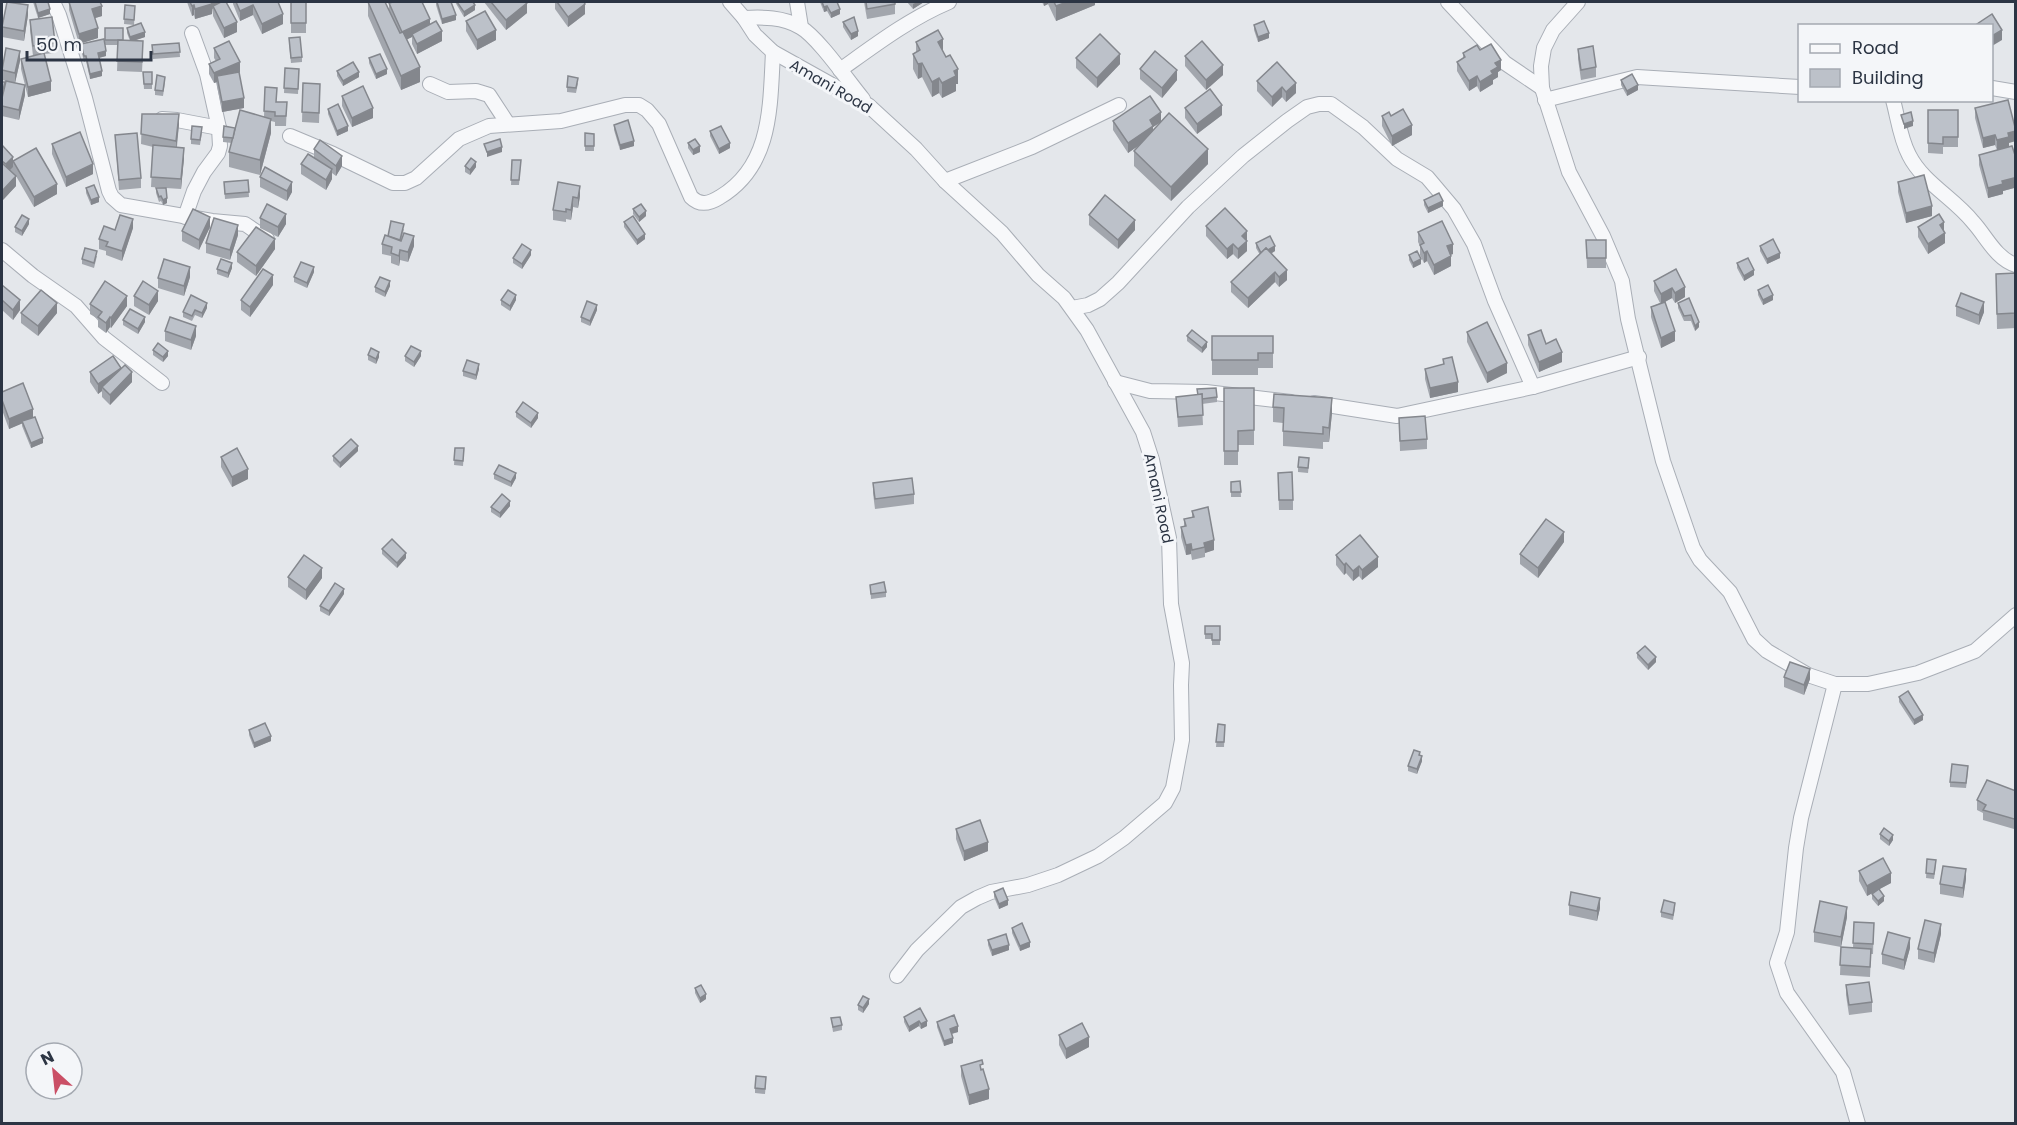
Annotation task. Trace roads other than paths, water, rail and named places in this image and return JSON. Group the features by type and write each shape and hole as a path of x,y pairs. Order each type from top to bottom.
{"street":[{"path":"53,2 85,98 112,197 127,207 245,224 260,232 274,246"},
{"name":"Amani Road","path":"730,2 755,35 773,52 868,105 916,148 945,181 1002,233 1038,275 1064,298 1087,330 1143,432 1152,460 1169,538 1171,604 1182,663 1182,740 1173,788 1165,803 1098,856 1058,875 1028,885 992,892 961,907 917,950 897,976"},
{"path":"797,2 801,27"},
{"path":"840,70 926,11 949,2"},
{"path":"1448,2 1505,63 1544,94 1636,77 1798,87"},
{"path":"1578,2 1553,30 1544,48 1541,66 1544,94 1569,172 1603,236 1622,281 1628,319 1663,461 1693,548 1700,560 1730,592 1754,639 1767,651 1808,675 1836,684 1868,684 1918,673 1975,651 2016,615"},
{"path":"744,18 768,17 801,27 818,43 868,105"},
{"path":"185,217 194,191 218,153 220,137 207,74 192,33"},
{"path":"290,136 398,183 416,178 459,139 489,126 561,121 625,105 639,105 647,110 659,124 691,197 700,203 714,201 738,184 751,170 760,154 767,127 773,52"},
{"path":"430,84 448,92 476,91 489,95 508,124"},
{"path":"1993,88 2016,92"},
{"path":"1893,102 1904,145 1918,170 1966,214 1998,253 2016,265"},
{"path":"1072,308 1088,305 1100,299 1214,183 1287,121 1308,107 1330,104 1363,127 1397,159 1426,177 1454,209 1474,244 1495,301 1533,387"},
{"path":"945,181 1032,147 1119,105"},
{"path":"147,119 177,120 219,128"},
{"path":"2,250 33,276 76,306 104,338 162,383"},
{"path":"1115,382 1150,391 1206,392 1276,402 1319,403 1397,416 1533,387 1639,357"},
{"path":"1836,684 1801,818 1787,932 1777,963 1787,993 1843,1072 1858,1124"}]}
